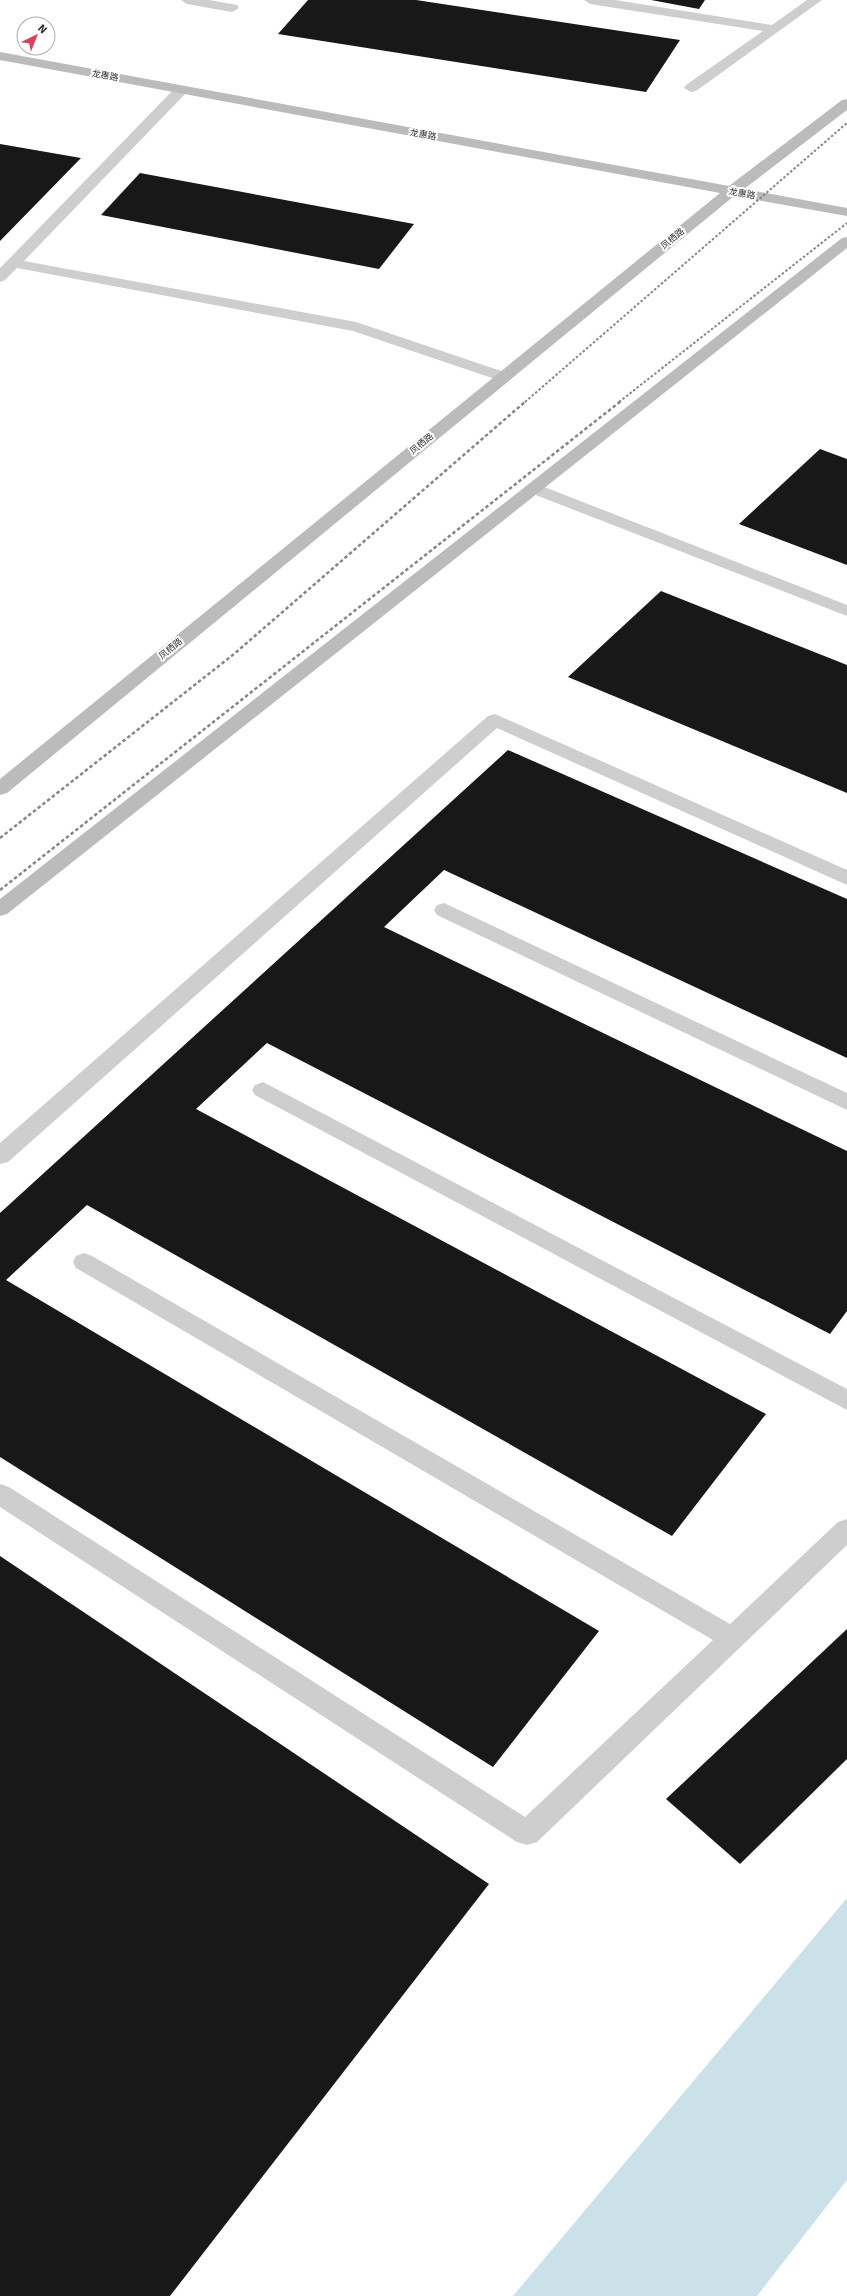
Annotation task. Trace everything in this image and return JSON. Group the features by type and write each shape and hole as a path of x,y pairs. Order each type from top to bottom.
{"main road":[{"name":"龙惠路","path":"0,56 730,192 847,212"},
{"name":"凤栖路","path":"0,789 730,192 847,103"},
{"path":"0,909 847,241"}],"lane":[{"path":"187,0 232,8"},
{"path":"590,0 775,29"},
{"path":"690,88 816,0"},
{"path":"0,277 182,90"},
{"path":"13,263 356,327 504,377"},
{"path":"534,488 847,612"},
{"path":"0,1156 495,720 847,878"},
{"path":"444,910 847,1102"},
{"path":"263,1090 847,1400"},
{"path":"84,1262 732,1638"},
{"path":"0,1494 527,1833 847,1529"}],"water":[{"path":"847,1898 847,2180 757,2296 513,2296"}],"building":[{"path":"308,0 416,0 680,40 646,92 278,34"},
{"path":"651,0 705,0 699,9"},
{"path":"0,144 81,158 0,241"},
{"path":"140,173 414,224 379,269 101,215"},
{"path":"820,449 847,459 847,565 739,524"},
{"path":"661,591 847,665 847,793 568,677"},
{"path":"508,750 847,899 847,1058 444,870 384,927 847,1151 847,1311 830,1334 267,1043 196,1109 766,1414 672,1536 87,1205 6,1280 599,1631 493,1767 0,1457 0,1213"},
{"path":"0,1556 489,1884 170,2296 0,2296"},
{"path":"847,1629 847,1759 740,1864 666,1799"}],"railway":[{"path":"525,402 847,123"},
{"path":"619,402 847,223"},
{"path":"0,838 234,654 526,401"},
{"path":"0,890 621,401"}]}
